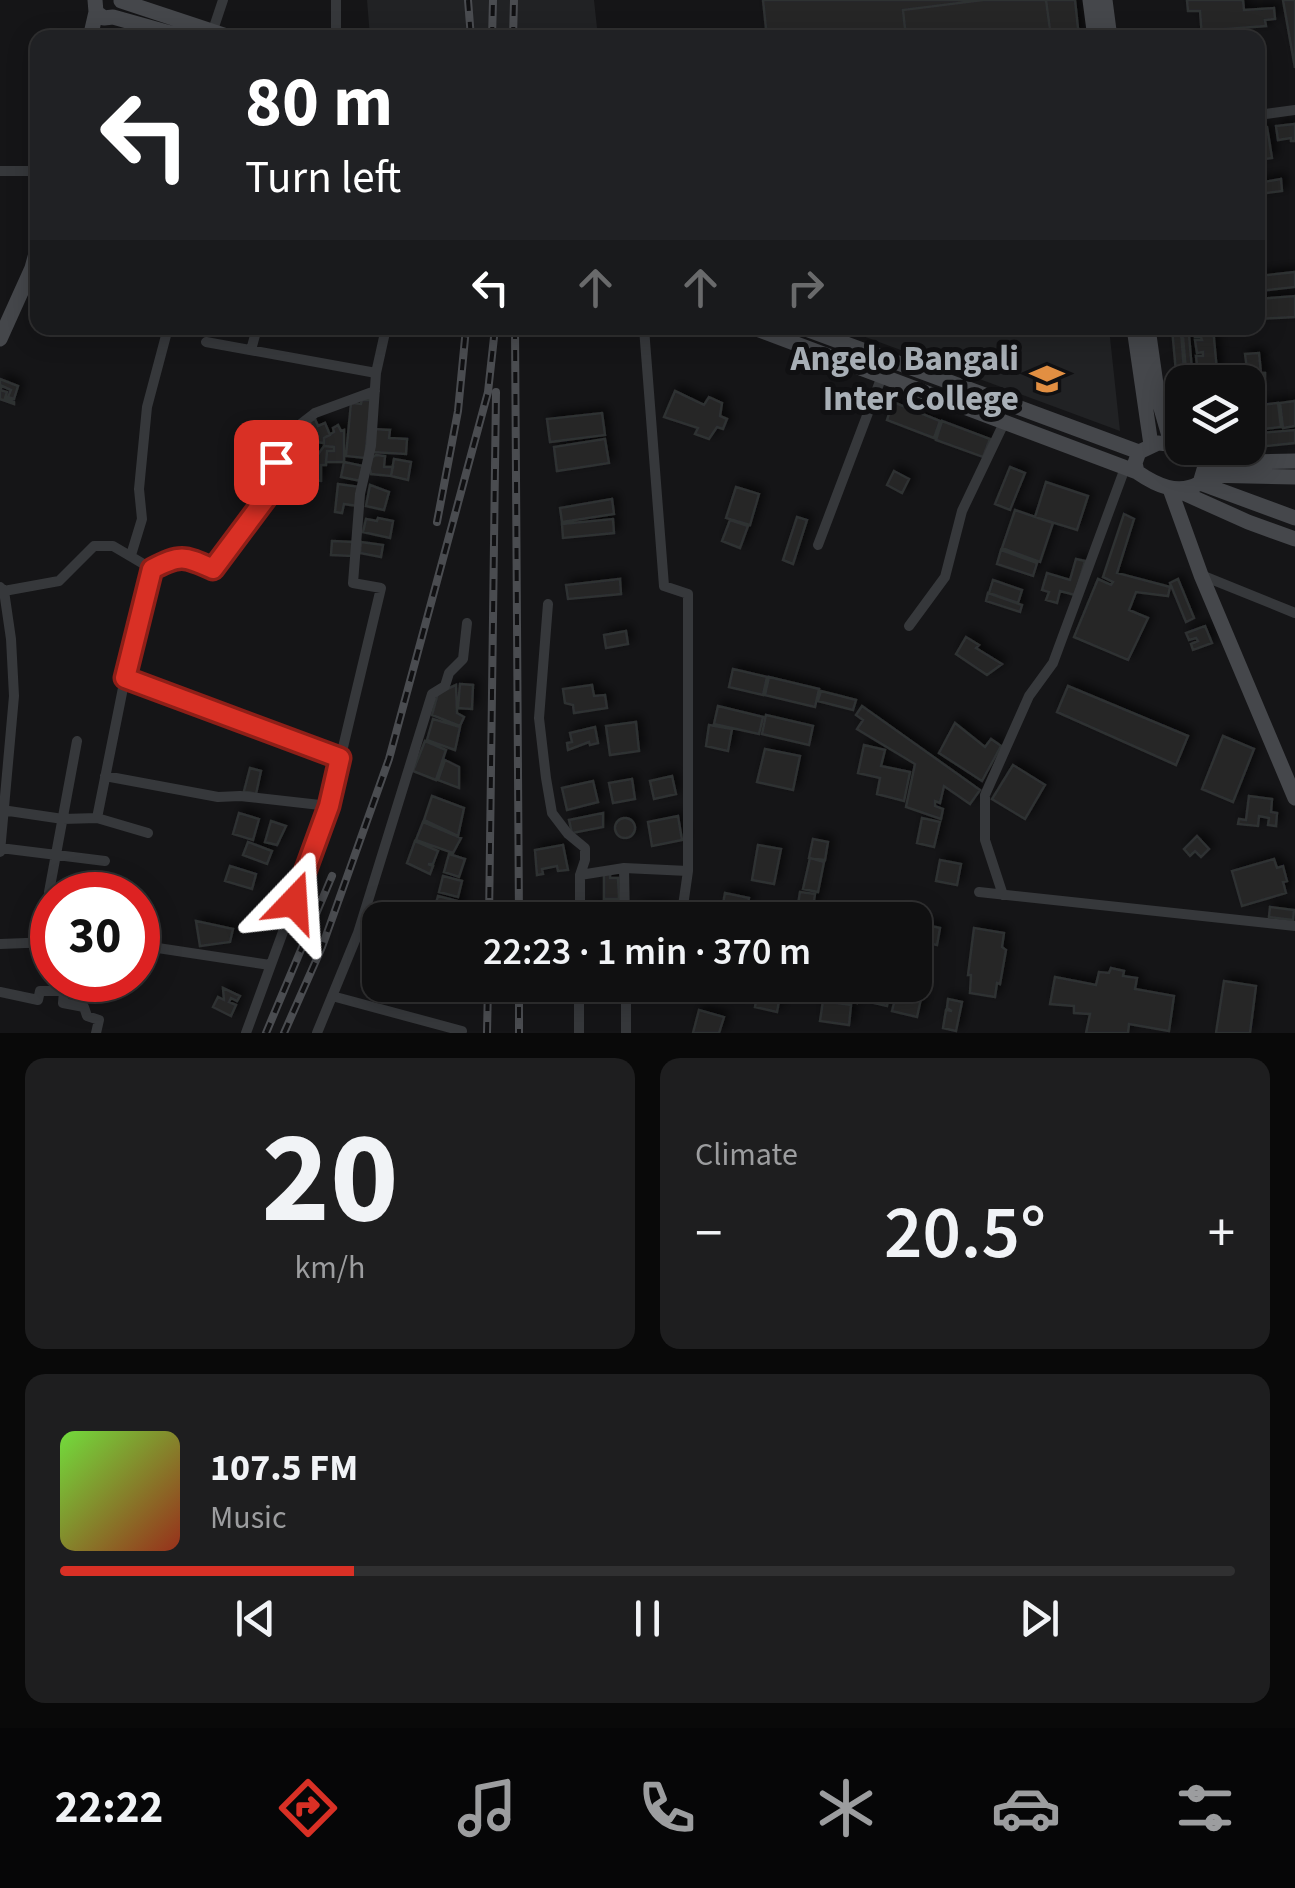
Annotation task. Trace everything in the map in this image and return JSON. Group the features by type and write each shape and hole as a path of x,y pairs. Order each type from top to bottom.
{"main road":[{"path":"103,12 120,10 120,0 213,30"},
{"path":"1090,0 1094,30"},
{"path":"1105,0 1109,30"},
{"path":"103,12 154,30"},
{"path":"0,339 30,279"},
{"path":"773,335 1131,470 1295,539"},
{"path":"823,335 1145,449 1165,445"},
{"path":"1131,470 1145,449 1135,335"},
{"path":"1149,335 1165,423"},
{"path":"1174,490 1190,489 1204,474 1295,462"},
{"path":"1203,465 1204,474"},
{"path":"1204,474 1295,476"},
{"path":"1204,474 1295,518"},
{"path":"1174,490 1201,575 1295,798"}],"street":[{"path":"213,30 223,0"},
{"path":"336,0 336,30"},
{"path":"1265,113 1295,110"},
{"path":"0,170 30,171"},
{"path":"131,555 142,519 139,489 147,407 166,335"},
{"path":"251,350 255,335"},
{"path":"246,1033 329,806 381,588 353,584 360,494 371,446 376,373 384,335"},
{"path":"645,335 664,586 688,594 688,870 683,902"},
{"path":"206,342 376,373"},
{"path":"818,545 882,376"},
{"path":"97,818 152,569 184,557 213,569 266,498 288,434 316,414 375,391"},
{"path":"909,626 945,578 962,511 1004,423"},
{"path":"1003,895 985,840 985,795 1029,696 1053,663 1131,470"},
{"path":"105,861 0,850 4,759 14,696 11,639 2,589 59,581 94,546 114,546 152,569"},
{"path":"1201,575 1295,613"},
{"path":"548,604 540,739 552,814 585,848 580,902"},
{"path":"316,1033 358,933 432,694 445,686 449,673 463,659 467,623"},
{"path":"125,678 340,758"},
{"path":"52,872 77,741"},
{"path":"105,776 218,797 329,806"},
{"path":"2,810 97,818 148,833"},
{"path":"580,875 624,868 688,870"},
{"path":"624,868 625,902"},
{"path":"979,892 1295,926"},
{"path":"0,944 30,943"},
{"path":"160,948 270,965"},
{"path":"0,992 38,1000 40,991 64,991 63,1003 84,1006 86,1016 99,1020 96,1033"},
{"path":"332,996 462,1032"},
{"path":"579,1033 580,1002"},
{"path":"626,1002 626,1033"}],"shaded area":[{"path":"367,0 594,0 597,30 369,30"},
{"name":"Angelo Bangali Inter College","path":"860,335 1110,335 1120,431"}],"building":[{"path":"763,0 1075,0 1078,30 766,30"},
{"path":"983,0 1046,0 1050,30 905,30 903,10"},
{"path":"1187,0 1243,0 1244,10 1274,8 1275,19 1265,20 1266,26 1201,30 1200,11 1188,11"},
{"path":"1283,0 1295,0 1295,68"},
{"path":"1295,124 1295,141 1278,140 1276,126"},
{"path":"1265,127 1272,158 1265,159"},
{"path":"1281,179 1282,191 1265,193 1265,182"},
{"path":"1295,272 1295,287 1265,290 1265,275"},
{"path":"1295,296 1295,317 1265,319 1265,298"},
{"path":"1173,335 1181,335 1184,365 1175,365"},
{"path":"1189,335 1192,365 1186,365 1183,336"},
{"path":"1195,335 1214,335 1216,365 1197,365 1196,356 1203,356 1203,352 1197,353 1195,340 1202,340"},
{"path":"1259,353 1260,365 1246,365 1245,354"},
{"path":"0,379 18,386 14,399 8,397 11,390 2,386 0,390"},
{"path":"0,390 7,392 5,398 14,404 0,399"},
{"path":"675,391 704,405 709,397 722,403 720,416 727,419 723,429 717,427 709,439 695,434 698,428 664,417"},
{"path":"362,400 371,400 365,458 346,456 351,403 361,404"},
{"path":"1295,401 1295,426 1283,428 1280,403"},
{"path":"893,402 940,421 934,438 887,420"},
{"path":"1278,403 1281,427 1265,429 1265,404"},
{"path":"602,413 605,435 550,442 547,419"},
{"path":"315,419 318,426 325,423 330,435 324,443 316,442 317,456 308,457 306,431 311,431 310,421"},
{"path":"942,421 990,439 983,457 936,440"},
{"path":"338,425 344,430 344,462 326,462 327,451 334,451 334,447 324,446 324,438"},
{"path":"373,429 390,430 389,438 407,439 406,454 372,452"},
{"path":"1295,430 1295,443 1265,446 1265,433"},
{"path":"605,439 609,463 557,471 554,447"},
{"path":"324,446 334,447 334,451 327,451 326,465 321,465 321,481 309,480 309,456 317,456"},
{"path":"376,455 385,456 384,467 393,467 391,476 371,474 368,460"},
{"path":"394,459 411,462 408,480 391,476"},
{"path":"344,462 363,466 361,481 341,477"},
{"path":"1010,467 1025,473 1010,510 995,504"},
{"path":"894,471 909,479 902,493 887,485"},
{"path":"1046,482 1088,496 1077,530 1035,517"},
{"path":"338,484 360,487 358,506 344,504 342,513 335,512"},
{"path":"370,485 389,492 384,510 366,506"},
{"path":"736,487 759,494 750,525 726,518"},
{"path":"612,499 614,514 562,522 560,508"},
{"path":"1015,510 1053,523 1040,562 1002,548"},
{"path":"1124,514 1134,519 1117,573 1170,587 1168,596 1136,592 1129,610 1148,618 1128,660 1074,637 1098,579 1111,585 1113,582 1103,577"},
{"path":"797,517 807,520 793,564 783,560"},
{"path":"366,519 393,521 390,538 363,532"},
{"path":"613,519 614,533 563,538 562,524"},
{"path":"730,520 748,526 740,548 722,541"},
{"path":"332,541 353,542 353,556 331,555"},
{"path":"361,542 383,545 381,557 360,553"},
{"path":"1001,550 1037,563 1033,576 997,564"},
{"path":"1076,559 1085,561 1075,595 1060,591 1057,603 1046,600 1049,592 1042,590 1047,573 1070,580"},
{"path":"620,579 621,594 568,599 566,585"},
{"path":"1178,579 1194,618 1186,622 1170,583"},
{"path":"993,580 1022,590 1018,603 989,593"},
{"path":"988,593 1022,605 1020,612 986,601"},
{"path":"1205,626 1212,643 1193,650 1191,644 1198,641 1189,640 1186,633"},
{"path":"626,631 628,644 606,648 604,635"},
{"path":"966,637 1002,664 987,675 956,654"},
{"path":"733,669 767,677 763,695 729,687"},
{"path":"769,677 819,689 815,707 765,695"},
{"path":"460,684 473,685 472,709 458,708"},
{"path":"456,685 457,713 464,717 460,726 432,715 438,693"},
{"path":"592,685 594,696 605,695 607,708 574,713 573,705 565,703 563,689"},
{"path":"1068,686 1188,736 1176,765 1057,712"},
{"path":"821,691 856,700 853,710 818,701"},
{"path":"718,706 763,717 759,734 714,724"},
{"path":"862,706 980,790 970,804 944,786 940,803 935,801 935,806 943,809 941,819 906,807 915,764 857,729 863,720 856,715"},
{"path":"766,715 813,726 809,745 762,734"},
{"path":"433,719 460,727 455,750 427,740"},
{"path":"636,722 639,751 610,755 606,726"},
{"path":"955,723 985,747 991,739 1001,746 982,781 939,753"},
{"path":"709,725 732,729 728,751 706,746"},
{"path":"595,727 598,743 589,742 568,750 567,743 572,742 570,733"},
{"path":"1223,736 1254,749 1233,802 1202,789"},
{"path":"425,741 446,750 436,780 413,771"},
{"path":"864,745 885,750 881,766 910,772 904,801 877,794 880,778 858,773"},
{"path":"765,749 800,756 793,790 757,782"},
{"path":"445,760 459,767 459,788 438,780"},
{"path":"1013,765 1045,785 1025,819 992,799"},
{"path":"250,768 261,771 256,794 244,791"},
{"path":"672,776 676,794 654,799 650,781"},
{"path":"632,779 635,799 613,803 609,783"},
{"path":"593,781 598,802 567,810 562,788"},
{"path":"432,796 464,808 458,836 424,820"},
{"path":"1249,796 1272,799 1276,826 1268,825 1269,818 1259,816 1258,826 1238,824 1239,819 1246,820"},
{"path":"239,813 259,819 253,840 233,834"},
{"path":"603,813 603,827 572,833 569,820"},
{"path":"678,816 682,840 652,846 648,822"},
{"path":"621,818 629,818 635,828 629,838 621,838 615,832 615,824"},
{"path":"922,818 940,822 934,847 917,843"},
{"path":"271,821 286,826 277,845 265,842"},
{"path":"423,822 461,838 453,853 416,840"},
{"path":"1197,836 1209,849 1201,857 1195,851 1190,856 1184,849"},
{"path":"813,839 828,842 825,860 809,858"},
{"path":"415,841 438,851 433,864 428,864 433,866 430,874 407,863"},
{"path":"248,842 272,851 267,864 243,855"},
{"path":"563,845 568,870 558,871 557,866 542,869 543,874 537,875 535,850"},
{"path":"758,845 781,849 774,884 752,880"},
{"path":"449,854 465,859 459,877 444,872"},
{"path":"810,858 824,862 818,892 803,889"},
{"path":"1274,859 1277,868 1283,866 1286,893 1242,906 1232,871"},
{"path":"940,860 961,864 957,885 936,881"},
{"path":"230,866 256,874 252,889 225,881"},
{"path":"610,873 610,878 618,878 619,899 604,899 604,874"},
{"path":"443,876 462,881 458,897 439,892"},
{"path":"800,892 815,894 814,902 798,902"},
{"path":"725,893 749,898 748,902 723,902"},
{"path":"438,896 461,902 436,902"},
{"path":"1270,907 1294,910 1293,920 1269,917"},
{"path":"196,921 233,929 230,942 200,946"},
{"path":"932,926 940,928 937,945 932,944"},
{"path":"974,928 1004,933 1002,947 1006,950 995,997 970,993 968,975"},
{"path":"1111,968 1124,971 1123,976 1137,978 1135,989 1174,996 1169,1031 1129,1024 1128,1033 1086,1033 1090,1014 1074,1013 1074,1006 1050,1004 1055,977 1096,985 1099,972 1109,973"},
{"path":"1224,981 1256,986 1250,1033 1216,1033"},
{"path":"223,988 240,996 229,1002 236,1005 231,1016 213,1007 218,997 224,1000"},
{"path":"948,999 962,1002 956,1031 943,1028 946,1010 952,1011 947,1008"},
{"path":"756,1002 779,1002 777,1012 755,1007"},
{"path":"823,1002 851,1005 849,1025 820,1021"},
{"path":"894,1002 920,1002 917,1017 892,1011"},
{"path":"699,1010 724,1017 719,1033 693,1033"}],"railway":[{"path":"468,0 470,30"},
{"path":"492,30 493,0"},
{"path":"513,30 514,0"},
{"path":"437,522 458,411 465,335"},
{"path":"284,1033 322,947 389,759 488,392 494,335"},
{"path":"515,335 519,902"},
{"path":"489,902 496,392"},
{"path":"266,1033 332,876"},
{"path":"487,1033 488,1002"},
{"path":"519,1002 519,1033"}],"place":[{"name":"Angelo Bangali Inter College","path":"1047,379"}],"route":[{"path":"276,462 266,498 213,569 176,557 152,569 125,678 340,758 329,806 294,902"}]}
